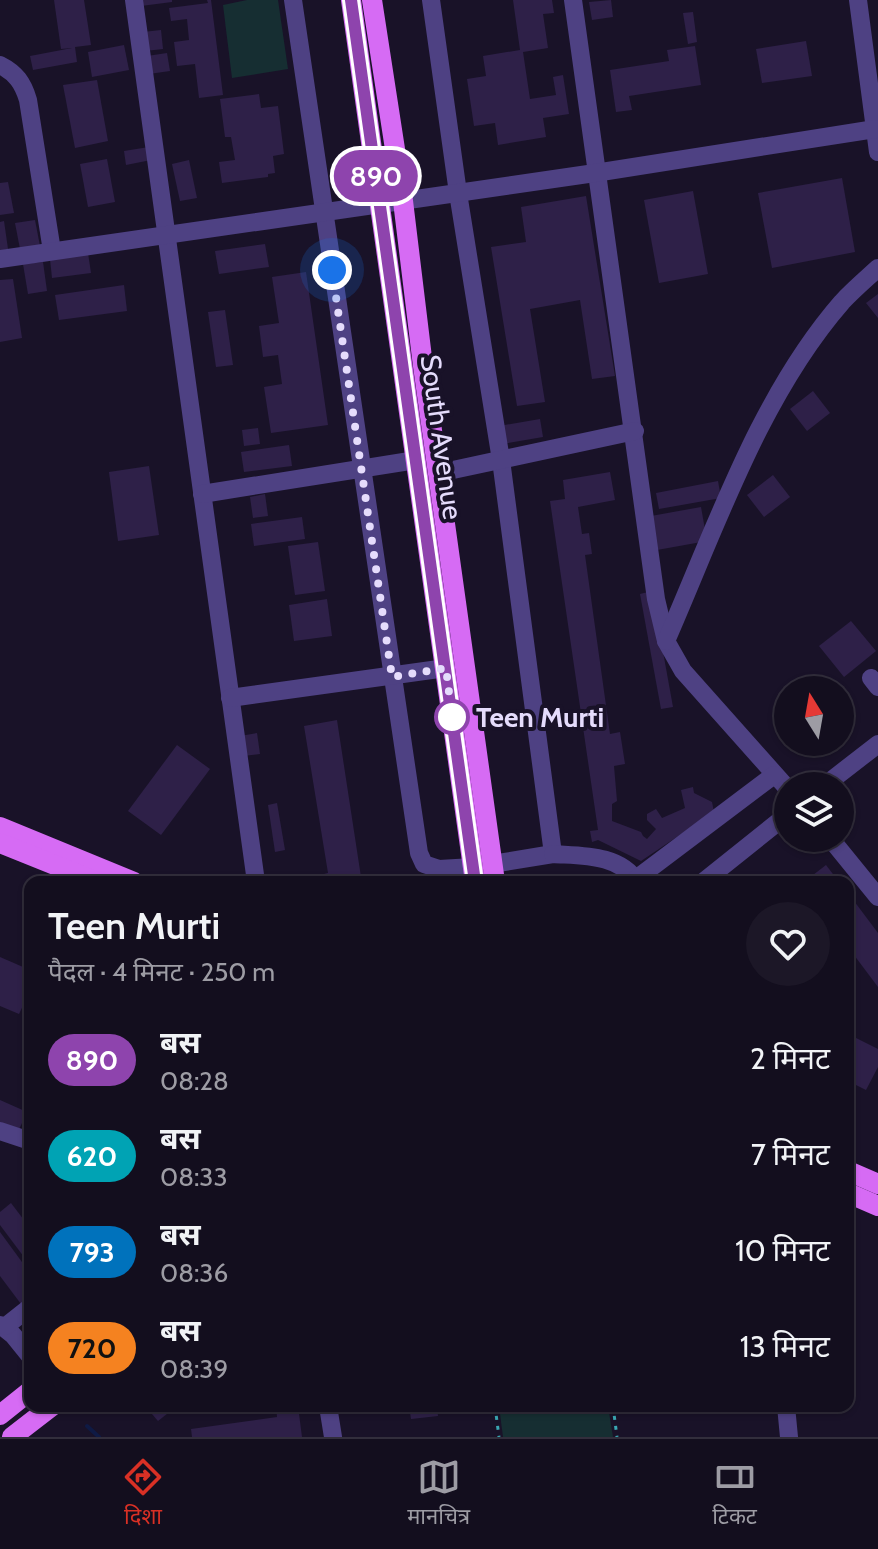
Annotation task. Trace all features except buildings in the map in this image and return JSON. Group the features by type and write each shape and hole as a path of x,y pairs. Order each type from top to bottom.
{"main road":[{"name":"South Avenue","path":"351,0 446,668 484,874"},
{"name":"South Avenue","path":"372,0 403,201 439,473 484,874"},
{"path":"0,827 119,876"},
{"path":"0,843 82,876"},
{"path":"854,1174 878,1184"},
{"path":"854,1196 878,1206"},
{"path":"0,1415 24,1396"},
{"path":"12,1437 44,1412"}],"street":[{"path":"134,0 255,876"},
{"path":"293,0 419,853 424,864 439,869 484,874 553,854 594,856 620,864 632,876"},
{"path":"431,0 501,460 553,854"},
{"path":"573,0 656,599 666,641 683,671 774,775 641,876"},
{"path":"858,0 873,78 878,152"},
{"path":"0,65 16,75 28,100 52,251"},
{"path":"0,259 875,129"},
{"path":"666,641 755,437 795,366 843,301 878,268"},
{"path":"439,473 635,431"},
{"path":"202,494 416,460"},
{"path":"230,698 446,668"},
{"path":"842,772 878,744"},
{"path":"710,876 774,825"},
{"path":"841,852 878,897"},
{"path":"0,1131 24,1139"},
{"path":"24,1311 3,1325 24,1349"},
{"path":"329,1412 333,1437"},
{"path":"787,1412 789,1437"}],"path":[{"path":"496,1412 499,1437"},
{"path":"614,1412 617,1437"}],"green space":[{"path":"247,0 278,0 288,69 232,78 223,5"},
{"path":"500,1412 609,1412 613,1437 503,1437"}],"waterway":[{"path":"87,1426 99,1437"}],"bus line":[{"name":"890","path":"351,0 474,876"}],"place":[{"name":"Teen Murti","path":"452,717"}],"route":[{"path":"332,270 392,677 446,668 453,725 452,717"}]}
